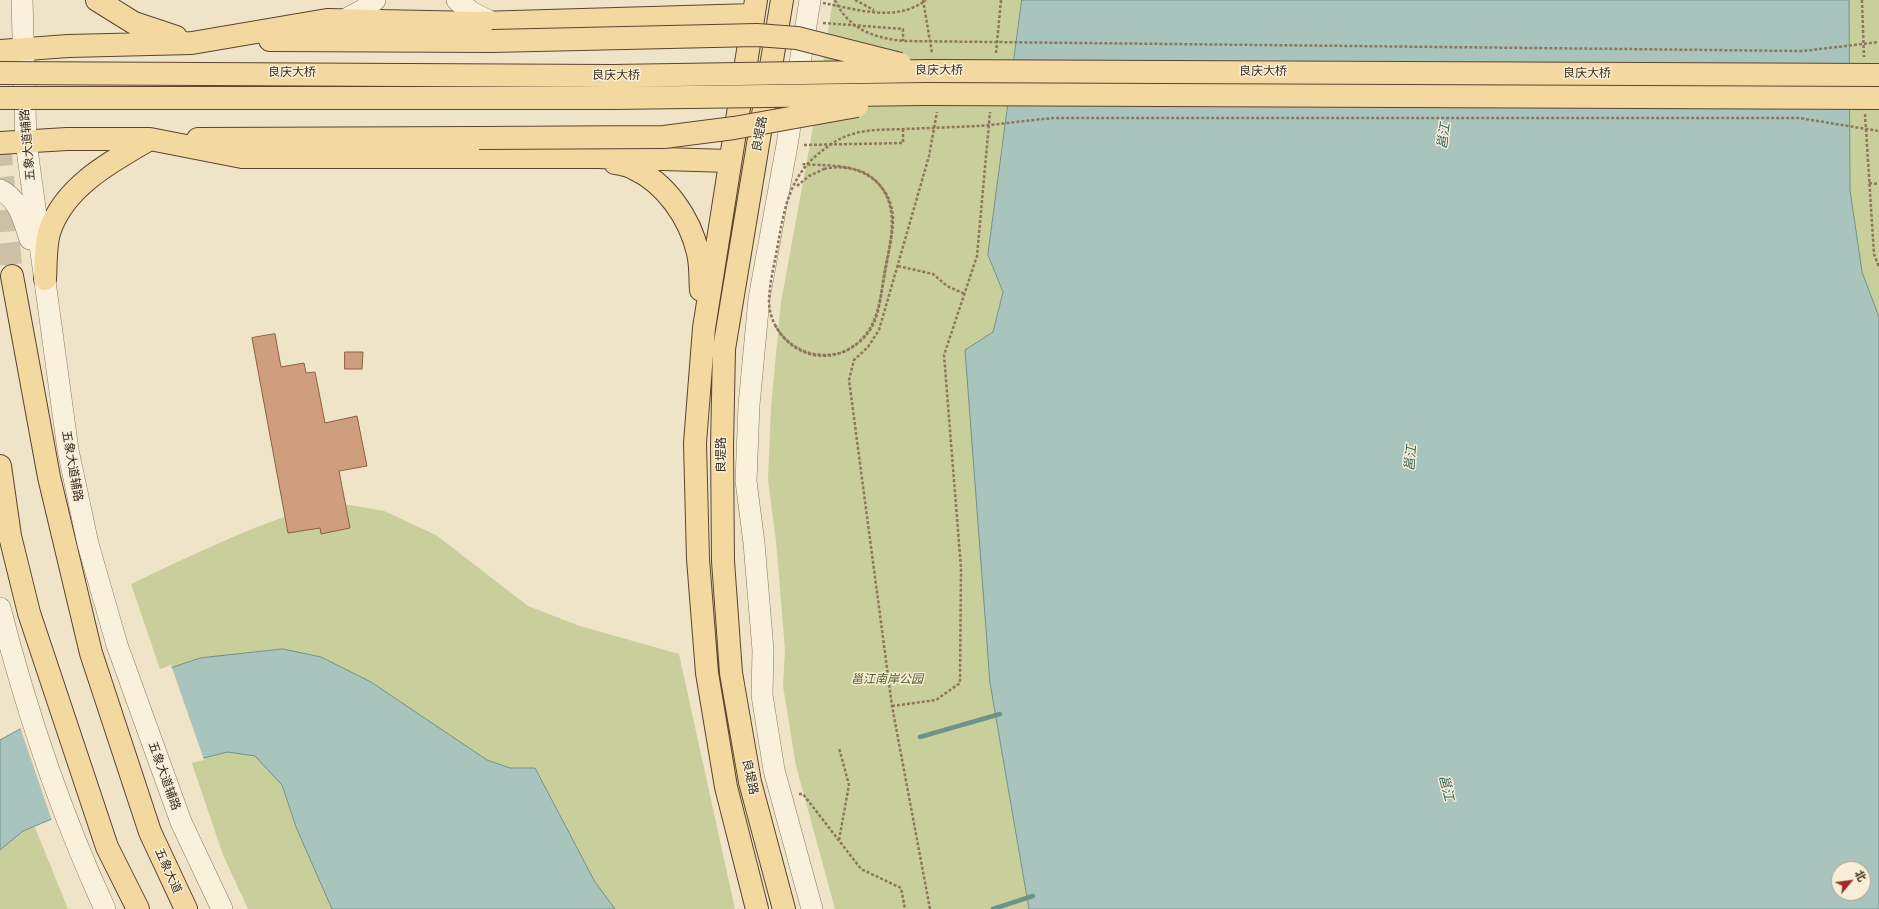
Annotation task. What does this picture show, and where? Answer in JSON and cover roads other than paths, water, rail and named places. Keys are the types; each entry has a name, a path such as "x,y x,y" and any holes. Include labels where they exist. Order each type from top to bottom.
{"main road":[{"path":"97,0 134,24 192,43 327,20 344,20 492,31 757,35 797,38 930,63"},
{"path":"638,19 686,5 694,0"},
{"name":"良堤路","path":"782,0 724,349 722,446 723,561 731,673 750,782 784,909"},
{"path":"0,51 492,31 638,19 755,7"},
{"name":"良堤路","path":"755,7 729,160 704,328 695,443 698,559 707,673 726,787 757,909"},
{"name":"良庆大桥","path":"0,72 612,76 930,63 1871,68"},
{"path":"0,109 66,97"},
{"name":"良庆大桥","path":"0,98 619,98 1872,102"},
{"path":"0,143 66,139 664,137 931,100"},
{"path":"45,279 50,230 63,204 108,163 150,139 242,157 597,157 729,160"},
{"path":"597,157 633,168 655,183 673,200 686,220 694,237 698,255 704,328"},
{"name":"五象大道","path":"12,276 49,477 91,653 150,832 186,909"},
{"path":"0,466 10,536 29,613 107,847 138,906"},
{"path":"168,909 175,899 174,886"}],"street":[{"name":"五象大道辅路","path":"22,0 26,142 68,450 88,544 118,645 181,822 222,909"},
{"path":"344,20 363,10 375,0"},
{"path":"457,0 492,31"},
{"path":"812,909 774,770 761,687 763,650 754,543 746,481 749,406 759,299 790,154 807,22 816,2"},
{"path":"0,190 10,195 18,207 45,279"},
{"path":"0,608 18,676 81,856 105,909"},
{"path":"0,628 12,655"}],"water":[{"name":"邕江","path":"1022,0 1849,0 1850,190 1862,272 1879,317 1879,909 1029,909 990,683 965,350 993,332 1003,292 988,255"},
{"path":"283,649 321,657 371,682 487,760 510,768 535,768 595,882 615,909 332,909 296,827 282,785 255,756 228,752 191,761 23,831 0,850 0,740 47,714 141,678 200,658"}],"waterway":[{"path":"920,737 1000,714"},
{"path":"993,909 1033,896"}],"tunnel":[{"path":"0,144 12,276"}],"park label":[{"name":"邕江南岸公园","path":"887,680"}]}
